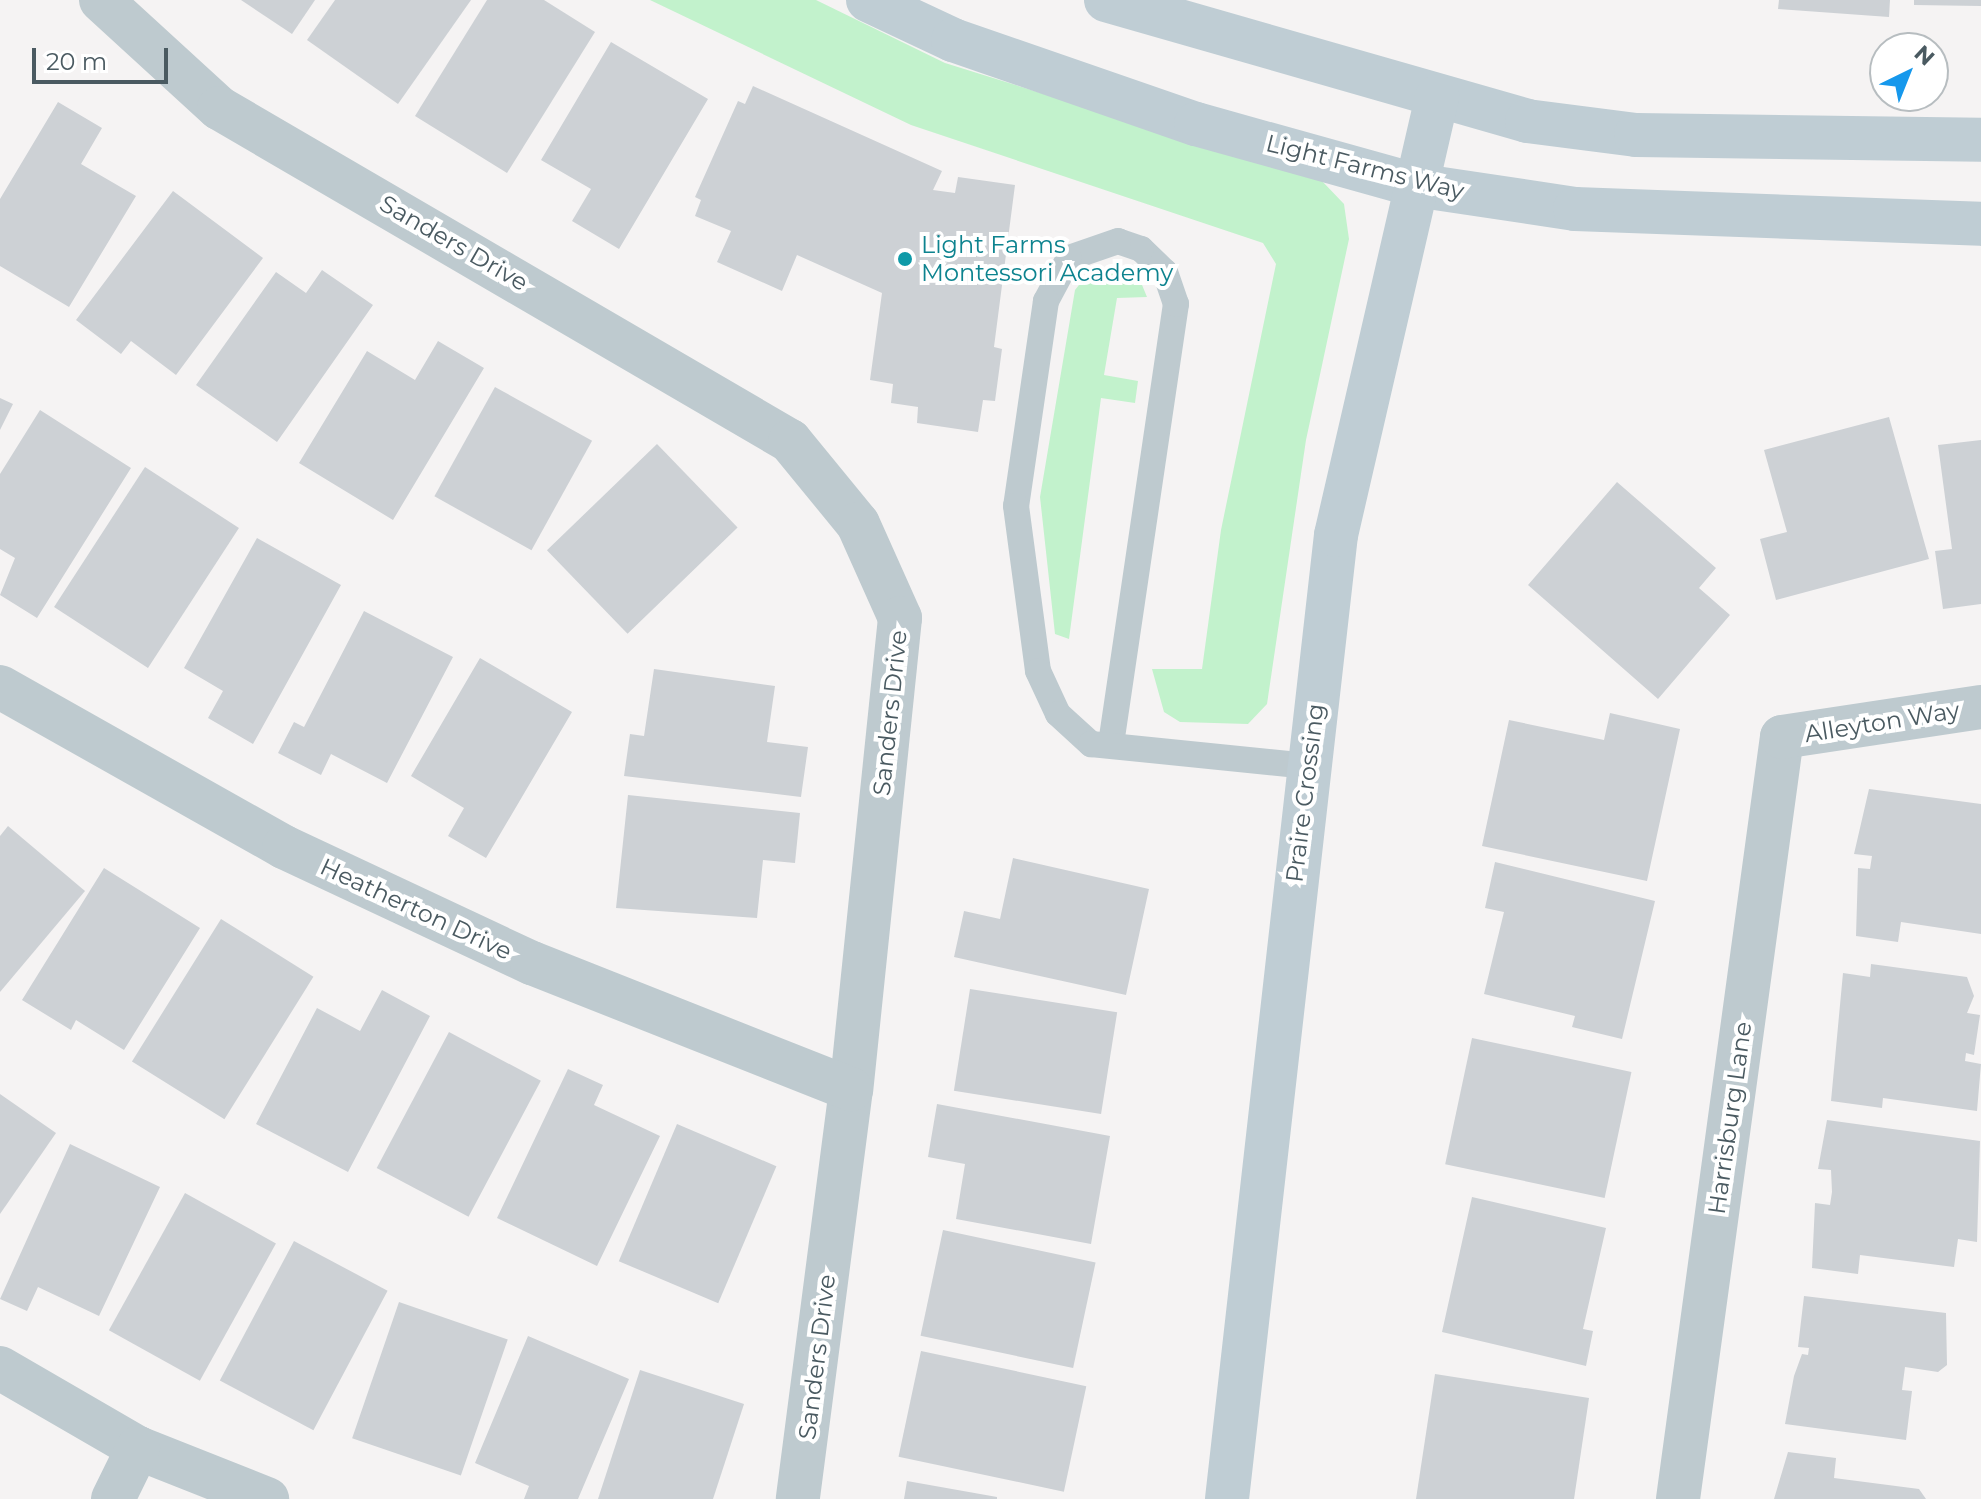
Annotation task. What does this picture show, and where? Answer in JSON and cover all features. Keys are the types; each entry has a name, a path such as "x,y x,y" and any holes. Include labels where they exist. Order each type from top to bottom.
{"street":[{"name":"Sanders Drive","path":"101,0 219,108 790,441 858,524 900,618 851,1089 798,1499"},
{"name":"Light Farms Way","path":"868,0 953,40 1196,124 1415,185 1575,209 1981,224"},
{"path":"1106,0 1527,121 1636,135 1981,140"},
{"name":"Praire Crossing","path":"1227,1499 1336,535 1437,96"},
{"name":"Heatherton Drive","path":"0,687 298,853 532,963 851,1089"},
{"name":"Alleyton Way","path":"1782,737 1981,707"},
{"name":"Harrisburg Lane","path":"1678,1499 1782,737"},
{"path":"0,1368 138,1448 267,1499"},
{"path":"113,1499 138,1448"}],"lane":[{"path":"1111,744 1176,304 1165,272 1141,249 1118,241 1092,245 1069,258 1053,281 1041,326 1016,506 1027,625 1058,714 1091,744 1308,766"}],"green space":[{"path":"650,0 816,0 945,63 1322,181 1344,204 1349,239 1306,440 1267,704 1248,724 1180,722 1164,712 1152,669 1202,669 1221,530 1276,264 1263,243 911,125"},
{"path":"1112,266 1140,280 1147,297 1117,298 1104,375 1138,381 1135,403 1101,398 1069,639 1055,634 1040,497 1075,290 1086,276"}],"building":[{"path":"241,0 315,0 292,34"},
{"path":"335,0 471,0 398,104 307,40"},
{"path":"487,0 544,0 595,32 507,173 415,116"},
{"path":"1779,0 1890,0 1889,17 1778,9"},
{"path":"1914,0 1981,0 1981,6 1914,5"},
{"path":"611,42 708,99 619,249 572,221 591,189 541,160"},
{"name":"Light Farms Montessori Academy","path":"753,86 942,171 933,190 955,193 958,177 1015,185 994,347 1002,349 995,401 983,400 978,432 917,423 918,407 891,403 893,384 870,380 882,293 797,255 782,291 717,262 731,231 695,216 701,200 695,197 738,101 745,104"},
{"path":"58,102 102,128 81,164 136,196 69,307 0,266 0,199"},
{"path":"173,191 263,258 176,375 131,341 121,354 76,320"},
{"path":"322,270 373,305 277,442 196,385 276,272 306,293"},
{"path":"438,341 484,368 393,520 299,463 367,351 415,380"},
{"path":"495,387 592,441 531,550 434,496"},
{"path":"0,398 13,404 0,430"},
{"path":"40,410 131,468 37,618 0,595 15,558 0,549 0,474"},
{"path":"1889,417 1929,559 1776,600 1760,539 1787,532 1764,450"},
{"path":"1981,440 1981,604 1943,609 1935,551 1952,549 1938,445"},
{"path":"657,444 738,527 628,634 547,550"},
{"path":"145,467 239,528 148,668 54,607"},
{"path":"1617,482 1716,568 1699,588 1730,615 1658,699 1528,585"},
{"path":"257,538 341,585 253,744 208,718 223,691 184,668"},
{"path":"364,611 453,657 387,783 331,754 321,775 278,753 294,722 304,727"},
{"path":"480,658 572,712 486,858 448,836 464,808 411,776"},
{"path":"654,669 775,686 767,742 808,747 801,797 624,776 630,734 644,736"},
{"path":"1610,713 1680,729 1647,881 1482,846 1509,720 1604,740"},
{"path":"1869,789 1981,804 1981,934 1901,922 1898,942 1856,936 1858,868 1870,869 1872,856 1854,854"},
{"path":"628,795 800,813 795,863 763,860 757,918 616,908"},
{"path":"8,826 85,891 0,992 0,836"},
{"path":"1013,858 1149,889 1126,995 954,957 964,911 1000,919"},
{"path":"1495,862 1655,901 1622,1039 1572,1027 1575,1016 1484,994 1504,912 1485,908"},
{"path":"104,868 200,928 124,1050 76,1020 71,1030 22,1000"},
{"path":"221,919 313,977 224,1119 132,1061"},
{"path":"1871,964 1967,977 1974,996 1967,1013 1980,1015 1974,1055 1966,1053 1965,1061 1981,1064 1977,1111 1883,1098 1882,1108 1831,1101 1843,973 1870,977"},
{"path":"970,989 1117,1012 1101,1114 954,1091"},
{"path":"382,990 430,1016 348,1172 256,1124 317,1008 360,1031"},
{"path":"449,1032 541,1081 469,1217 377,1168"},
{"path":"1472,1038 1631,1072 1605,1198 1445,1164"},
{"path":"568,1069 603,1085 594,1105 660,1136 597,1266 497,1218"},
{"path":"0,1094 56,1133 0,1214"},
{"path":"937,1104 1110,1136 1091,1244 956,1219 965,1164 928,1157"},
{"path":"1827,1120 1980,1141 1977,1242 1958,1239 1954,1267 1860,1255 1858,1274 1812,1268 1815,1203 1830,1205 1832,1192 1831,1170 1818,1169"},
{"path":"677,1124 776,1166 718,1303 619,1261"},
{"path":"70,1144 160,1187 99,1316 38,1287 27,1311 0,1299"},
{"path":"185,1193 276,1243 200,1381 109,1330"},
{"path":"1472,1197 1606,1228 1583,1329 1593,1331 1586,1366 1442,1332"},
{"path":"943,1230 1096,1262 1073,1368 921,1336"},
{"path":"294,1241 388,1291 313,1430 220,1381"},
{"path":"1804,1296 1946,1313 1947,1365 1938,1372 1905,1367 1902,1390 1912,1391 1906,1440 1785,1424 1794,1376 1802,1354 1808,1355 1809,1348 1798,1347"},
{"path":"399,1302 508,1339 461,1476 352,1438"},
{"path":"528,1336 629,1379 578,1499 524,1499 529,1486 475,1463"},
{"path":"921,1351 1086,1386 1064,1492 899,1457"},
{"path":"640,1370 744,1404 713,1499 598,1499"},
{"path":"1435,1374 1589,1398 1574,1499 1416,1499"},
{"path":"1788,1452 1836,1458 1834,1478 1919,1489 1926,1499 1774,1499"},
{"path":"907,1481 997,1497 997,1499 904,1499"}],"place":[{"name":"Light Farms Montessori Academy","path":"905,259"}]}
